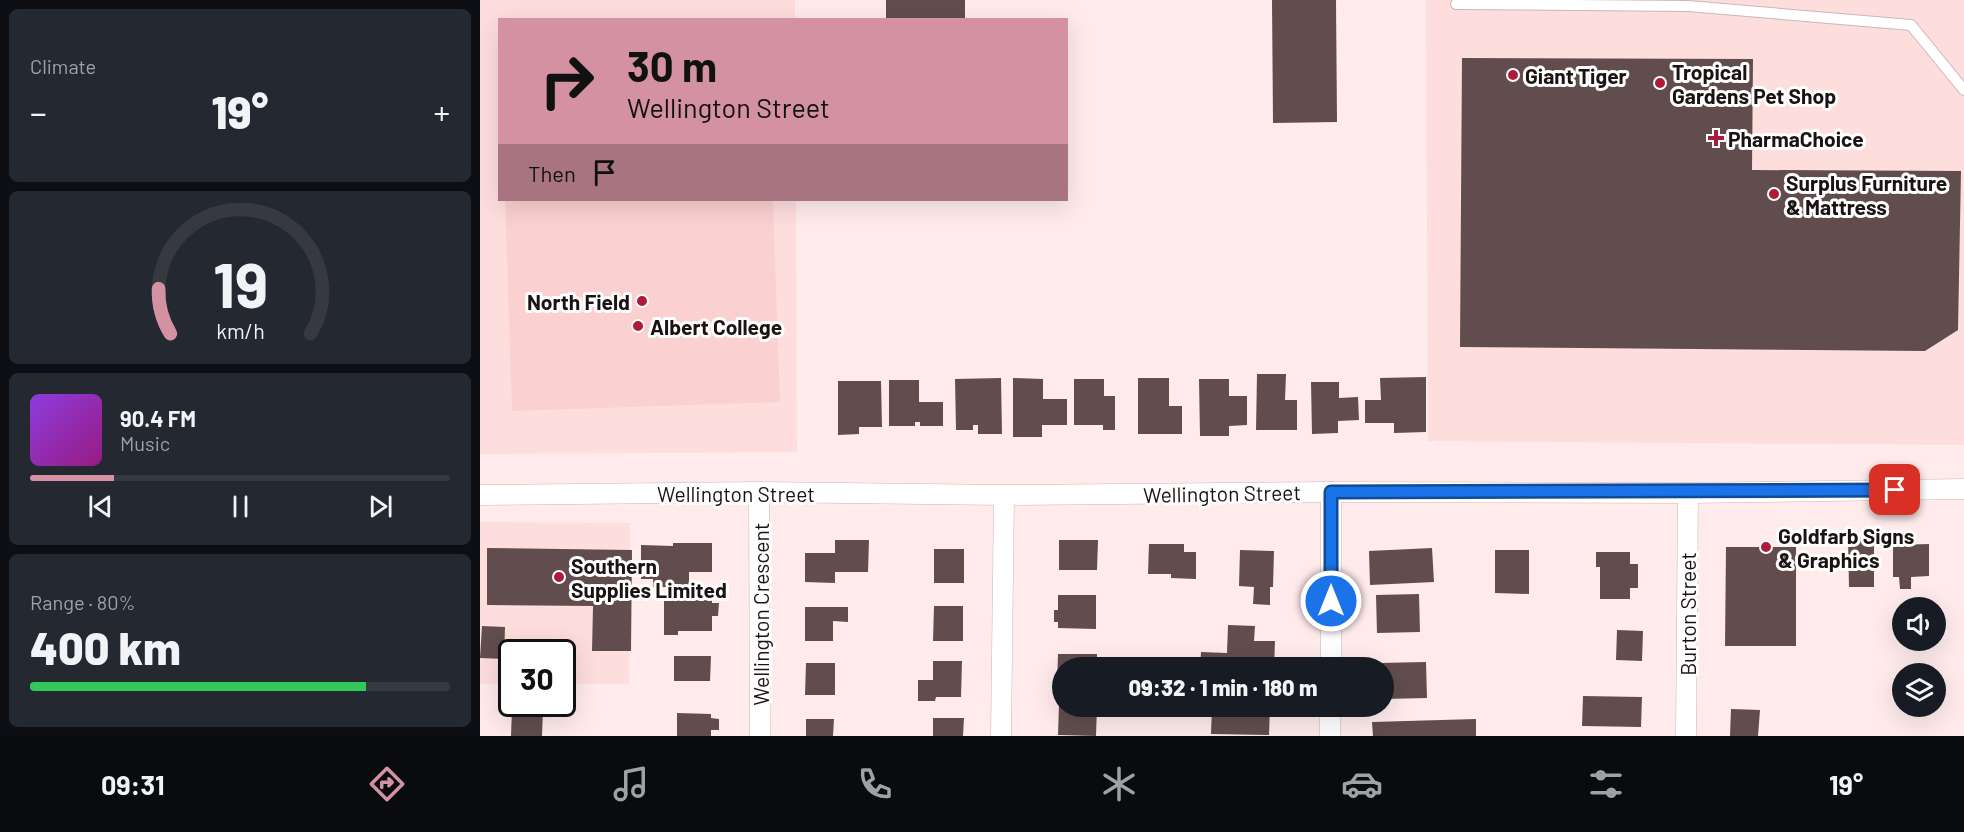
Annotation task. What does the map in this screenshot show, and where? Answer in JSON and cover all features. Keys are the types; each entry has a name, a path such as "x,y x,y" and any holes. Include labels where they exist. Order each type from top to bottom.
{"street":[{"name":"Wellington Street","path":"480,495 759,492 1004,495 1331,492 1688,493 1964,489"},
{"name":"Wellington Crescent","path":"759,492 760,736"},
{"path":"1331,492 1331,657"},
{"name":"Burton Street","path":"1686,736 1688,493"},
{"path":"1001,736 1004,495"},
{"path":"1330,717 1330,736"}],"lane":[{"path":"1456,4 1688,3 1911,25 1964,90"}],"shaded area":[{"name":"North Field","path":"480,0 795,0 795,18 498,18 498,201 796,201 797,452 480,454"},
{"path":"1426,0 1964,0 1964,445 1428,441"},
{"name":"North Field","path":"505,201 773,201 780,402 512,411"},
{"path":"480,522 630,523 629,684 576,684 576,639 498,639 498,684 480,684"}],"building":[{"path":"886,0 965,0 965,18 886,18"},
{"path":"1272,0 1336,0 1337,122 1273,123"},
{"path":"1462,58 1753,59 1752,170 1961,171 1958,330 1925,351 1460,347"},
{"path":"1257,374 1286,374 1285,400 1297,400 1297,430 1256,430"},
{"path":"1426,377 1426,432 1394,433 1394,423 1365,423 1365,400 1381,400 1380,378"},
{"path":"1001,378 1002,434 978,434 978,425 973,425 973,430 956,430 955,379"},
{"path":"1013,378 1043,379 1043,399 1067,399 1067,425 1042,425 1042,437 1013,437"},
{"path":"1138,378 1169,378 1169,406 1182,406 1182,434 1138,434"},
{"path":"1074,379 1104,379 1104,396 1115,396 1115,430 1103,430 1103,425 1074,425"},
{"path":"1199,379 1229,379 1229,396 1247,396 1247,425 1229,426 1229,436 1200,436"},
{"path":"889,380 919,380 919,402 943,402 943,426 920,426 920,422 915,422 915,426 889,426"},
{"path":"838,381 881,381 882,427 859,427 859,434 838,435"},
{"path":"1311,382 1339,382 1339,398 1358,397 1359,420 1338,421 1338,433 1312,434"},
{"path":"1848,537 1874,537 1874,587 1849,587"},
{"path":"835,540 869,540 868,572 835,572 835,583 805,582 805,553 835,553"},
{"path":"1059,540 1098,540 1097,570 1059,570"},
{"path":"673,543 712,543 712,572 689,572 689,587 653,587 653,579 641,579 641,545 673,546"},
{"path":"1149,544 1184,544 1184,552 1196,552 1196,579 1171,578 1171,574 1148,574"},
{"path":"1929,544 1929,576 1911,577 1911,589 1900,589 1899,577 1893,577 1893,545"},
{"path":"1726,547 1796,547 1796,646 1725,646"},
{"name":"Southern Supplies Limited","path":"487,548 632,550 631,651 592,651 593,606 487,605"},
{"path":"1432,548 1434,582 1370,585 1369,551"},
{"path":"934,549 964,549 964,583 934,583"},
{"path":"1240,550 1274,551 1270,605 1253,604 1254,587 1239,586"},
{"path":"1495,550 1529,550 1529,594 1495,593"},
{"path":"1596,552 1630,552 1630,564 1638,564 1638,588 1630,588 1630,599 1600,599 1600,567 1596,567"},
{"path":"1419,594 1420,632 1377,633 1376,595"},
{"path":"1058,595 1096,595 1096,629 1058,628 1058,622 1054,622 1054,610 1058,610"},
{"path":"664,600 712,600 712,603 719,603 718,616 712,616 712,631 678,631 678,635 664,635"},
{"path":"934,606 963,606 963,641 933,641"},
{"path":"805,607 848,607 848,622 833,621 833,641 805,641"},
{"path":"1228,625 1255,626 1254,641 1275,641 1274,657 1201,657 1201,652 1227,653"},
{"path":"482,626 505,627 505,639 498,639 498,659 480,658"},
{"path":"1617,630 1643,631 1642,661 1616,660"},
{"path":"1058,654 1097,654 1097,657 1058,657"},
{"path":"674,656 711,656 710,681 674,681"},
{"path":"933,661 962,661 961,697 936,697 935,701 918,701 918,680 933,680"},
{"path":"1426,662 1427,698 1394,699 1394,663"},
{"path":"806,663 835,663 835,695 805,695"},
{"path":"1583,696 1642,697 1641,727 1582,726"},
{"path":"1731,709 1760,710 1758,736 1730,736"},
{"path":"677,713 711,714 711,718 719,719 719,730 711,730 711,736 677,736"},
{"path":"512,717 543,717 542,736 511,736"},
{"path":"1059,717 1097,717 1096,736 1058,735"},
{"path":"1212,717 1270,717 1269,735 1211,734"},
{"path":"933,718 964,718 963,736 933,736"},
{"path":"806,719 834,719 833,736 806,736"},
{"path":"1476,719 1476,736 1373,736 1372,722"}],"place":[{"name":"Giant Tiger","path":"1513,75"},
{"name":"Tropical Gardens Pet Shop","path":"1660,83"},
{"name":"PharmaChoice","path":"1716,138"},
{"name":"Surplus Furniture & Mattress","path":"1774,194"},
{"name":"North Field","path":"642,301"},
{"name":"Albert College","path":"638,326"},
{"name":"Goldfarb Signs & Graphics","path":"1766,547"},
{"name":"Southern Supplies Limited","path":"559,577"}],"route":[{"path":"1331,601 1331,492 1688,493 1895,490"}]}
